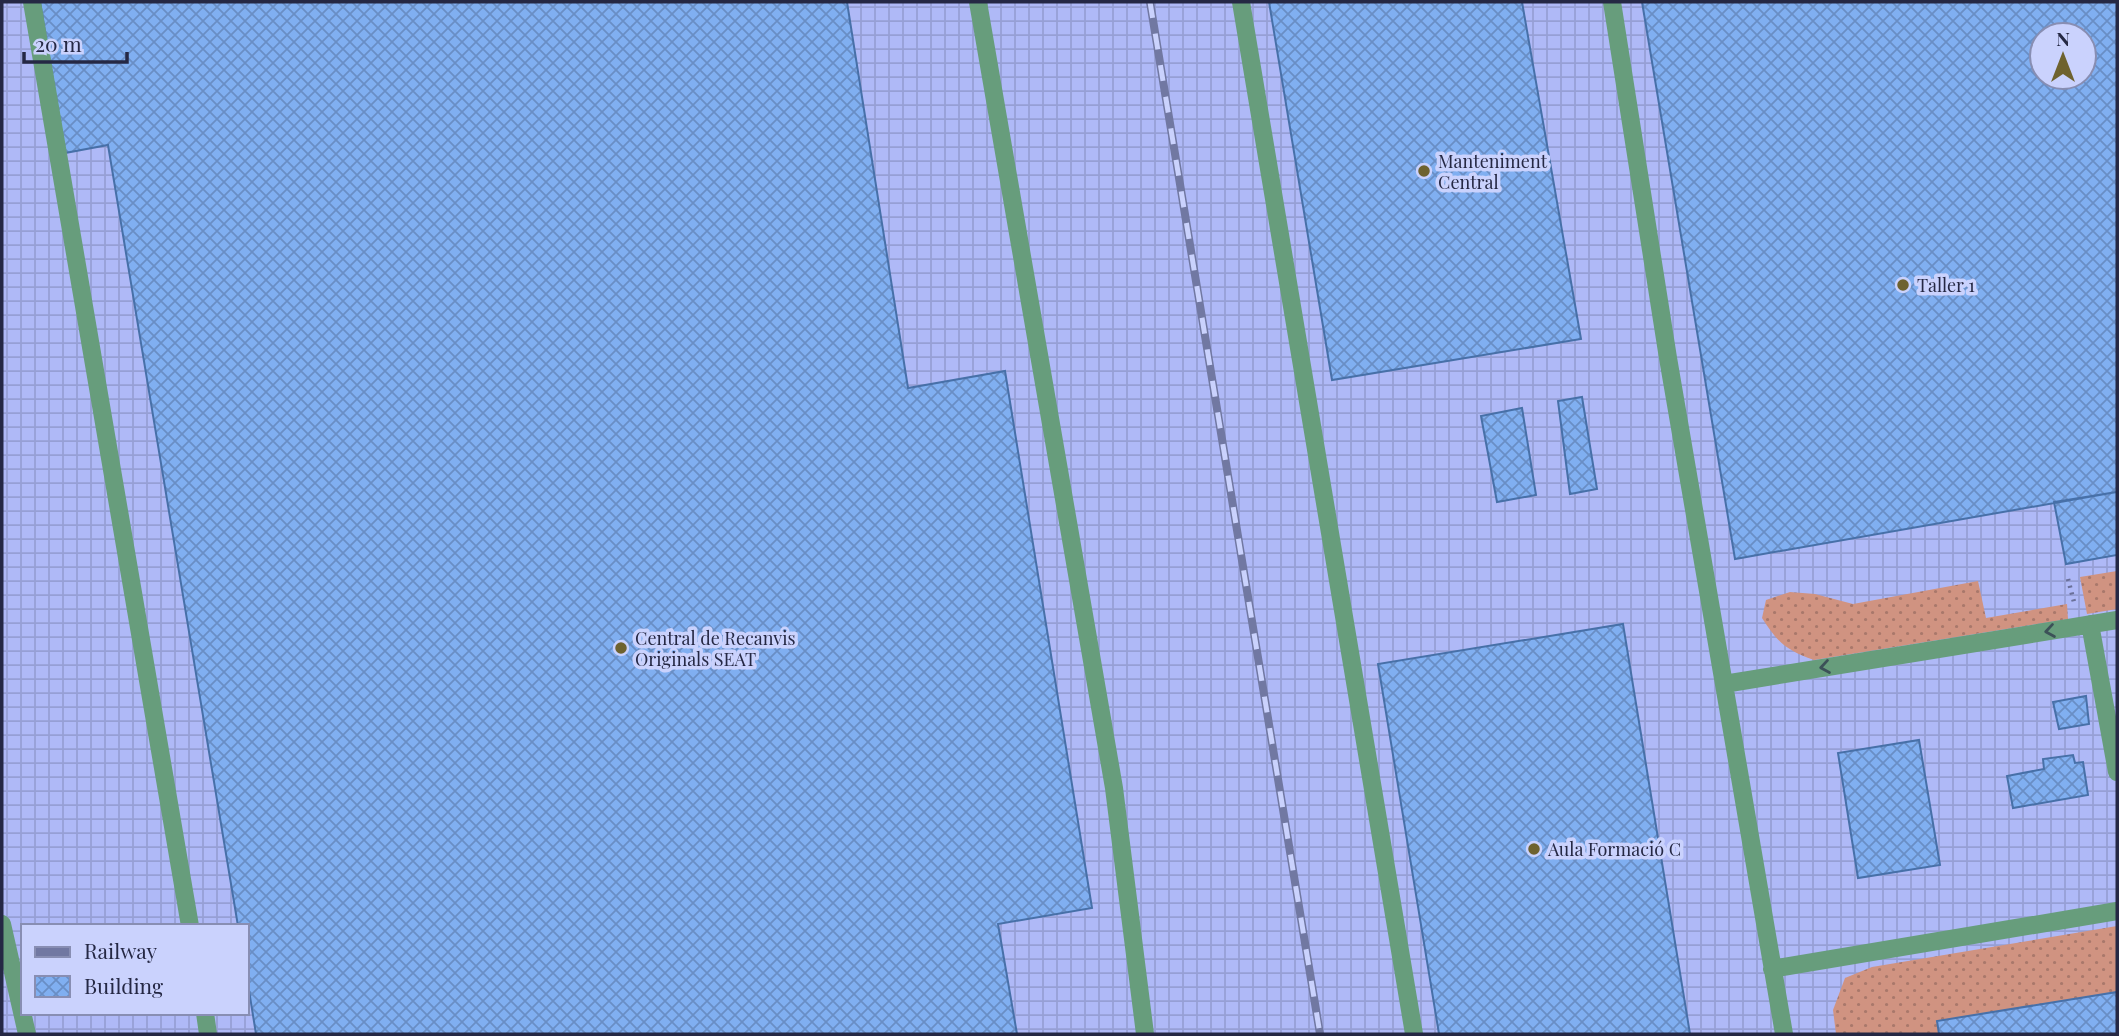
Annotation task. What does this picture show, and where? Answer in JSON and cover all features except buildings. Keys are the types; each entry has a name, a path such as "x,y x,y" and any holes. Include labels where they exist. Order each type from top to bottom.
{"lane":[{"path":"32,2 190,924"},
{"path":"978,2 1114,788 1145,1034"},
{"path":"1241,2 1414,1034"},
{"path":"1612,2 1668,358 1784,1034"},
{"path":"1724,684 2117,620"},
{"path":"2090,624 2117,772"},
{"path":"1772,968 2117,911"},
{"path":"2,924 21,1008"},
{"path":"23,1015 27,1034"},
{"path":"205,1015 208,1034"}],"path":[{"path":"2068,579 2074,603"}],"shaded area":[{"path":"2,2 2117,2 2117,1034 2,1034"},
{"path":"2117,571 2117,609 2087,614 2080,577"},
{"path":"1978,581 1986,618 2067,604 2068,619 1814,660 1784,645 1762,618 1766,600 1790,592 1815,594 1853,604"},
{"path":"2117,926 2117,992 1937,1021 1939,1034 1836,1034 1833,1010 1845,978 1872,967"}],"railway":[{"path":"1150,2 1320,1034"}],"place":[{"name":"Manteniment Central","path":"1424,171"},
{"name":"Taller 1","path":"1903,285"},
{"name":"Central de Recanvis Originals SEAT","path":"621,648"},
{"name":"Aula Formació C","path":"1534,849"}]}
